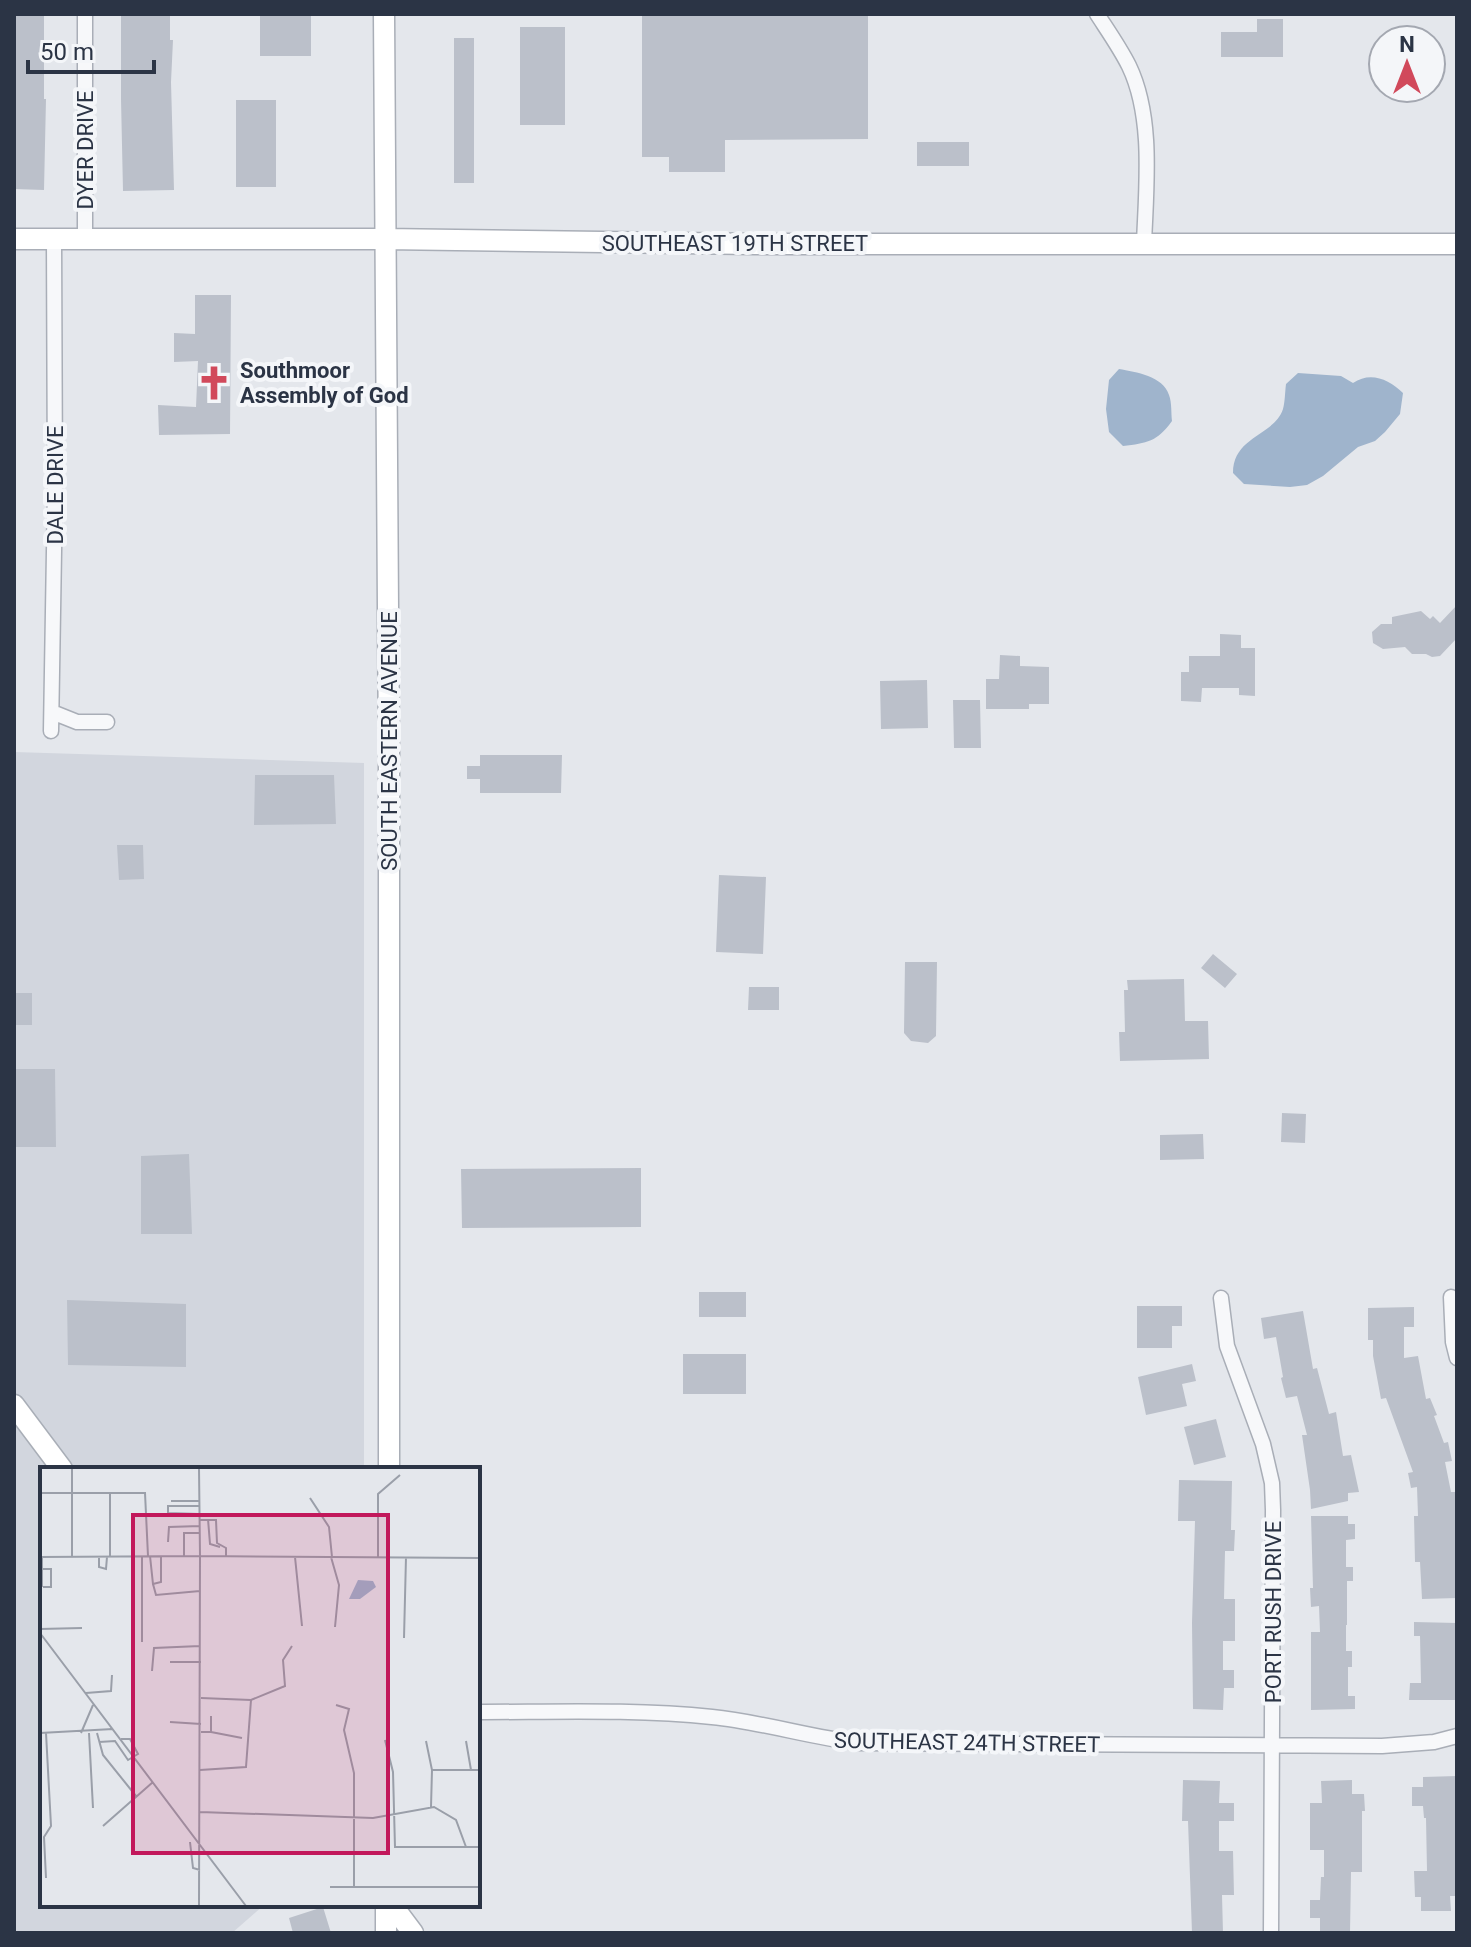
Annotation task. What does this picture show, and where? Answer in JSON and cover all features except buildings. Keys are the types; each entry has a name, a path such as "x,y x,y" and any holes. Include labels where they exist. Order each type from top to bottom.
{"street":[{"name":"DYER DRIVE","path":"85,14 85,238"},
{"name":"SOUTH EASTERN AVENUE","path":"384,14 390,846 389,1467"},
{"path":"1097,14 1131,69 1142,107 1148,156 1144,244"},
{"name":"SOUTHEAST 19TH STREET","path":"14,239 385,239 755,244 1457,244"},
{"name":"DALE DRIVE","path":"51,731 55,491 54,239"},
{"path":"52,712 77,722 107,722"},
{"path":"1451,1297 1453,1342 1457,1358"},
{"name":"PORT RUSH DRIVE","path":"1221,1298 1227,1346 1263,1444 1272,1483 1271,1933"},
{"path":"14,1405 60,1467"},
{"name":"SOUTHEAST 24TH STREET","path":"480,1712 630,1712 710,1717 858,1743 1410,1744 1457,1736"},
{"path":"386,1933 389,1907"},
{"path":"391,1907 413,1933"}],"shaded area":[{"path":"14,752 364,763 364,1467 40,1467 40,1907 262,1907 232,1933 14,1933"}],"water":[{"path":"1119,369 1155,379 1169,395 1172,421 1151,440 1123,446 1109,432 1106,409 1109,380"},
{"path":"1298,373 1341,376 1353,383 1359,379 1379,378 1403,393 1400,414 1375,441 1358,447 1307,485 1244,484 1233,473 1235,461 1246,444 1278,418 1284,406 1286,384"}],"place":[{"name":"Southmoor Assembly of God","path":"214,383"}]}
